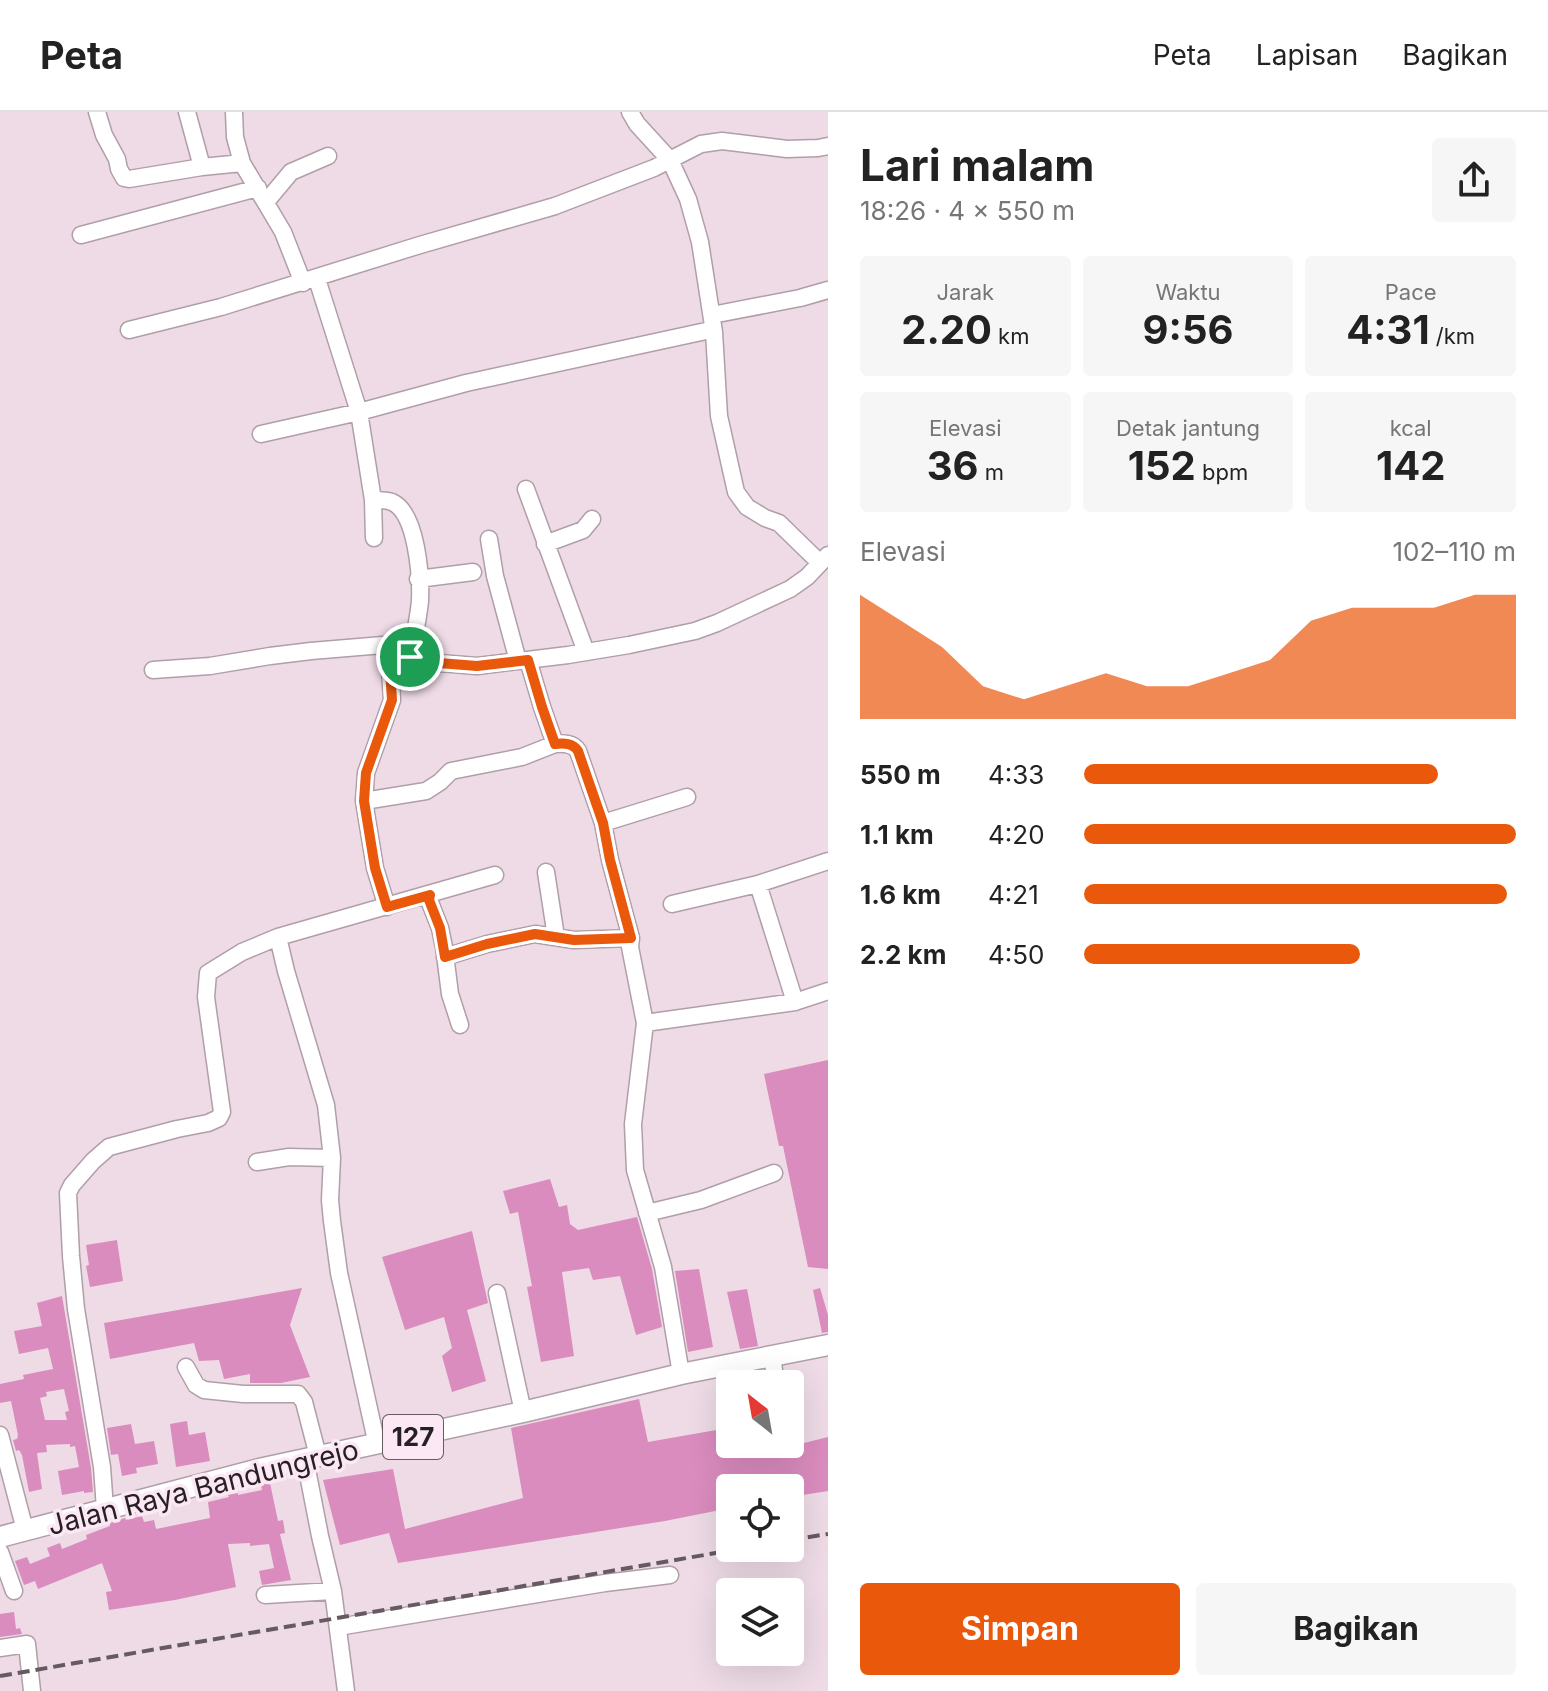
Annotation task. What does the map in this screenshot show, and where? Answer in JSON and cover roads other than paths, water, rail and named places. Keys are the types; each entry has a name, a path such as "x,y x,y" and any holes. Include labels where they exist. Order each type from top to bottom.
{"main road":[{"name":"Jalan Raya Bandungrejo","path":"0,1537 259,1469 377,1445 681,1374 828,1345"}],"street":[{"path":"97,112 104,135 126,179 242,163"},
{"path":"187,112 202,167"},
{"path":"234,112 235,137 242,163 310,281 359,412 373,500 374,538"},
{"path":"153,670 383,645 402,656 477,666 586,652 676,636 717,623 790,589 807,577 824,558 779,523 753,512 739,499 719,416 713,324 700,242 688,199 670,160 630,112"},
{"path":"129,330 221,307 555,206 654,168 701,144 722,141 787,149 828,146"},
{"path":"81,235 262,195 291,172 328,156"},
{"path":"261,434 466,383 706,331 713,324 828,290"},
{"path":"526,489 586,652"},
{"path":"373,500 392,502 404,511 410,523 420,599 402,656 390,670 392,700 366,773 364,801 375,868 387,907"},
{"path":"545,544 583,530 592,519"},
{"path":"489,539 495,576 555,744"},
{"path":"418,579 473,572"},
{"path":"364,801 426,791 451,771 522,757 555,744 575,747 603,823 631,938 630,947 645,1023 633,1124 635,1170 665,1275 681,1374"},
{"path":"603,823 687,797"},
{"path":"672,904 758,884 828,861"},
{"path":"546,872 556,937"},
{"path":"105,1509 102,1467 76,1309 68,1193 72,1185 109,1147 219,1118 222,1112 206,997 208,973 242,952 278,937 495,875"},
{"path":"758,884 795,1002"},
{"path":"430,895 429,900 440,928 450,994 460,1025"},
{"path":"445,957 535,934 574,940 631,938"},
{"path":"278,937 326,1105 332,1158 330,1200 339,1273 377,1445"},
{"path":"645,1023 795,1002 828,991"},
{"path":"257,1162 289,1157 332,1158"},
{"path":"647,1213 701,1200 774,1173"},
{"path":"497,1293 523,1412"},
{"path":"772,1356 774,1370"},
{"path":"186,1367 196,1385 204,1390 237,1394 298,1394 304,1402 346,1691"},
{"path":"0,1435 25,1530"},
{"path":"0,1552 14,1591"},
{"path":"338,1627 670,1575"},
{"path":"265,1595 333,1591"},
{"path":"0,1648 27,1644 32,1691"}],"railway":[{"path":"804,1538 828,1534"},
{"path":"0,1676 716,1553"}]}
